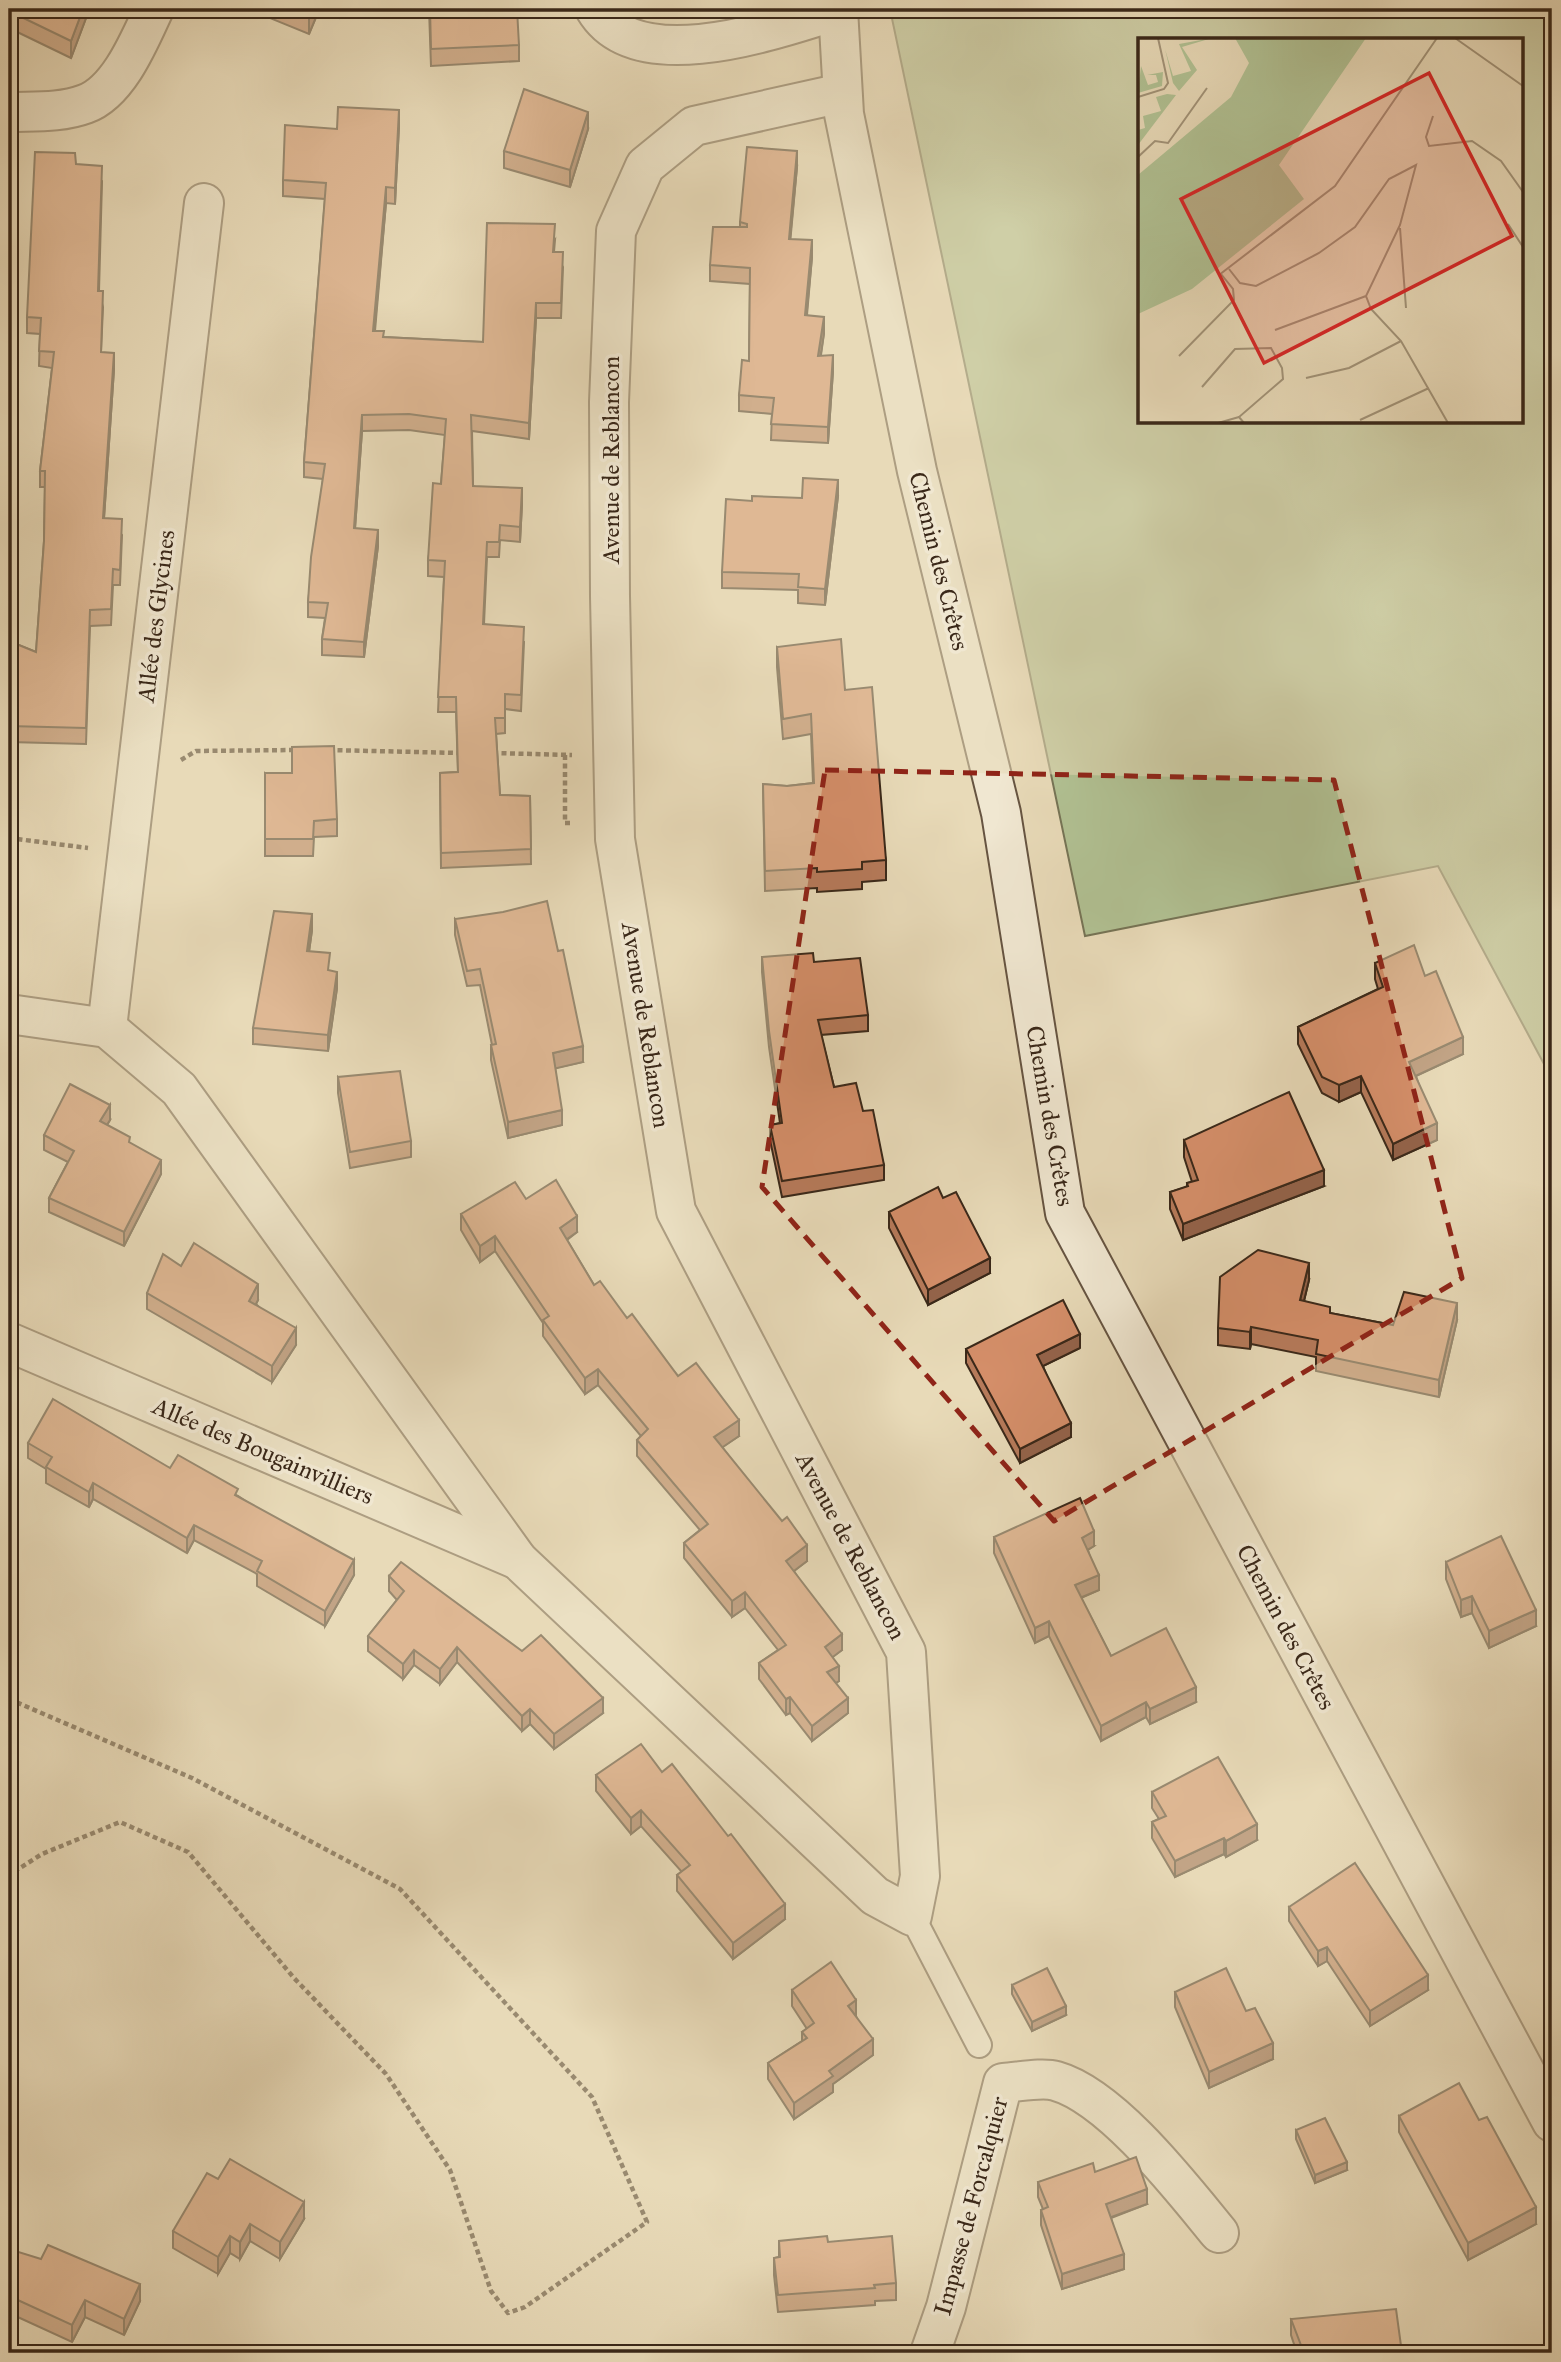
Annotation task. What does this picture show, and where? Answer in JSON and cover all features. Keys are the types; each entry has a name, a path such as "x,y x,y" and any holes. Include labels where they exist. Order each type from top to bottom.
{"street":[{"path":"9,112 66,109 88,104 122,73 154,9"},
{"path":"594,9 615,31 628,38 676,44 752,37 838,9"},
{"name":"Chemin des Crêtes","path":"838,9 844,114 917,471 1000,813 1065,1213 1552,2122"},
{"name":"Avenue de Reblancon","path":"842,93 694,126 645,166 616,231 610,402 615,839 676,1211 906,1652 920,1876 912,1916"},
{"name":"Allée des Glycines","path":"107,1028 204,203"},
{"path":"9,1014 107,1028 179,1088 518,1560 875,1896 912,1916"},
{"name":"Allée des Bougainvilliers","path":"9,1342 518,1560"},
{"name":"Impasse de Forcalquier","path":"930,2353 946,2307 1003,2083 1055,2080 1087,2095 1148,2149 1219,2233"}],"lane":[{"path":"912,1916 979,2045"}],"path":[{"path":"136,788 196,751 302,750"},
{"path":"328,750 467,753"},
{"path":"481,753 614,756"},
{"path":"9,838 77,847"},
{"path":"9,1699 192,1778 400,1889 592,2097 647,2222 525,2307 508,2313 491,2291 450,2169 386,2074 294,1978 188,1852 120,1822 42,1854 9,1875"}],"highlighted area":[{"path":"825,770 1334,780 1462,1278 1054,1521 762,1187"}],"green space":[{"path":"890,9 1552,9 1552,1079 1438,866 1085,936"}],"building":[{"path":"9,9 83,9 71,41"},
{"path":"288,9 312,9 309,18"},
{"path":"430,9 517,9 519,45 431,49"},
{"path":"524,89 588,112 570,170 504,151"},
{"path":"338,107 399,110 395,188 386,187 373,331 384,331 383,337 483,342 487,223 555,224 553,252 563,252 561,303 536,303 529,423 471,415 473,486 522,488 520,527 500,525 499,542 487,542 483,624 524,627 521,695 505,694 505,718 495,718 500,795 530,796 531,849 441,853 440,773 458,772 456,697 438,697 445,561 428,560 433,483 441,484 446,419 409,414 362,415 354,528 378,530 364,642 322,639 328,603 308,602 311,557 325,464 304,462 326,183 283,180 285,125 337,129"},
{"path":"747,147 797,151 789,239 812,240 805,315 824,317 818,356 833,355 828,427 771,424 774,398 739,395 742,360 749,361 750,268 710,265 713,227 747,227 747,224 740,222"},
{"path":"35,152 75,153 76,164 102,166 98,291 103,291 101,352 114,353 103,518 122,519 120,570 113,569 111,609 90,610 86,728 9,726 9,641 36,652 44,541 45,471 40,471 54,352 39,351 41,318 27,317"},
{"path":"803,478 838,480 825,589 798,587 799,574 722,572 726,499 752,501 752,496 802,498"},
{"path":"841,639 845,690 872,687 886,860 862,862 862,869 765,871 763,784 787,786 814,783 811,714 783,719 777,647"},
{"path":"334,746 337,819 314,821 313,839 265,839 265,773 292,773 292,747"},
{"path":"547,901 558,951 563,950 583,1046 553,1053 562,1110 508,1122 491,1045 496,1044 480,969 467,971 455,919 503,912"},
{"path":"274,911 312,914 307,951 330,953 328,970 337,972 328,1035 253,1028"},
{"path":"1414,945 1425,976 1436,971 1463,1037 1409,1062 1437,1123 1393,1144 1361,1076 1339,1085 1322,1077 1298,1027 1383,987 1375,963"},
{"path":"813,953 814,962 860,958 868,1015 818,1020 834,1087 856,1083 863,1111 873,1110 884,1165 782,1181 770,1125 782,1123 762,957"},
{"path":"400,1071 411,1141 350,1152 338,1077"},
{"path":"70,1084 110,1105 100,1121 130,1137 129,1142 161,1160 124,1232 49,1198 74,1151 44,1135"},
{"path":"1289,1092 1324,1170 1183,1224 1170,1192 1198,1180 1184,1140"},
{"path":"556,1180 577,1216 560,1228 594,1285 600,1281 627,1318 632,1314 678,1376 696,1363 739,1420 714,1437 782,1521 787,1517 807,1545 786,1561 842,1634 825,1647 839,1666 827,1672 848,1698 812,1726 790,1697 786,1699 759,1663 786,1645 745,1592 732,1601 684,1543 708,1524 637,1440 648,1429 598,1369 585,1378 543,1320 549,1316 495,1236 480,1246 461,1214 515,1182 526,1199"},
{"path":"938,1187 943,1198 956,1192 990,1258 928,1290 889,1212"},
{"path":"194,1243 258,1284 249,1301 296,1328 272,1366 147,1293 163,1254 181,1266"},
{"path":"1258,1250 1309,1263 1300,1300 1330,1307 1330,1313 1393,1325 1404,1292 1457,1303 1439,1380 1316,1354 1318,1340 1251,1327 1250,1332 1218,1328 1220,1277"},
{"path":"1063,1300 1080,1334 1037,1355 1071,1423 1020,1449 966,1349"},
{"path":"53,1399 170,1468 178,1455 238,1489 235,1495 354,1560 325,1611 257,1571 262,1561 194,1525 187,1538 93,1483 89,1492 46,1467 52,1457 28,1443"},
{"path":"1080,1498 1094,1531 1082,1538 1099,1575 1075,1585 1111,1656 1166,1628 1196,1687 1150,1709 1146,1702 1101,1726 1049,1621 1035,1628 994,1537"},
{"path":"1501,1536 1536,1610 1489,1631 1472,1596 1461,1600 1446,1562"},
{"path":"401,1562 522,1651 541,1635 603,1698 554,1734 530,1709 522,1716 457,1647 440,1669 414,1650 403,1664 368,1636 404,1591 389,1576"},
{"path":"641,1744 662,1772 672,1764 785,1904 733,1943 677,1875 690,1865 641,1810 631,1818 596,1775"},
{"path":"1218,1757 1257,1824 1226,1841 1224,1838 1175,1861 1152,1822 1166,1816 1152,1792"},
{"path":"1355,1863 1428,1975 1370,2011 1327,1947 1318,1951 1289,1907"},
{"path":"831,1962 856,2000 848,2006 873,2039 829,2071 833,2076 794,2103 768,2063 807,2038 802,2032 814,2023 792,1990"},
{"path":"1047,1968 1066,2006 1032,2022 1012,1985"},
{"path":"1226,1968 1246,2011 1255,2008 1273,2043 1209,2072 1175,1992"},
{"path":"1459,2083 1479,2120 1487,2117 1536,2207 1468,2243 1399,2116"},
{"path":"1325,2118 1347,2162 1315,2175 1296,2130"},
{"path":"1136,2157 1147,2189 1106,2204 1124,2254 1062,2274 1041,2210 1048,2207 1038,2182 1093,2163 1095,2172"},
{"path":"230,2159 304,2202 280,2242 250,2224 240,2242 230,2236 218,2257 173,2231 207,2173 218,2179"},
{"path":"827,2236 828,2242 892,2236 896,2283 874,2285 875,2288 778,2295 774,2258 780,2257 779,2241"},
{"path":"48,2245 140,2284 124,2319 85,2300 72,2325 9,2296 9,2249 41,2259"},
{"path":"1396,2309 1402,2353 1304,2353 1291,2319"}]}
